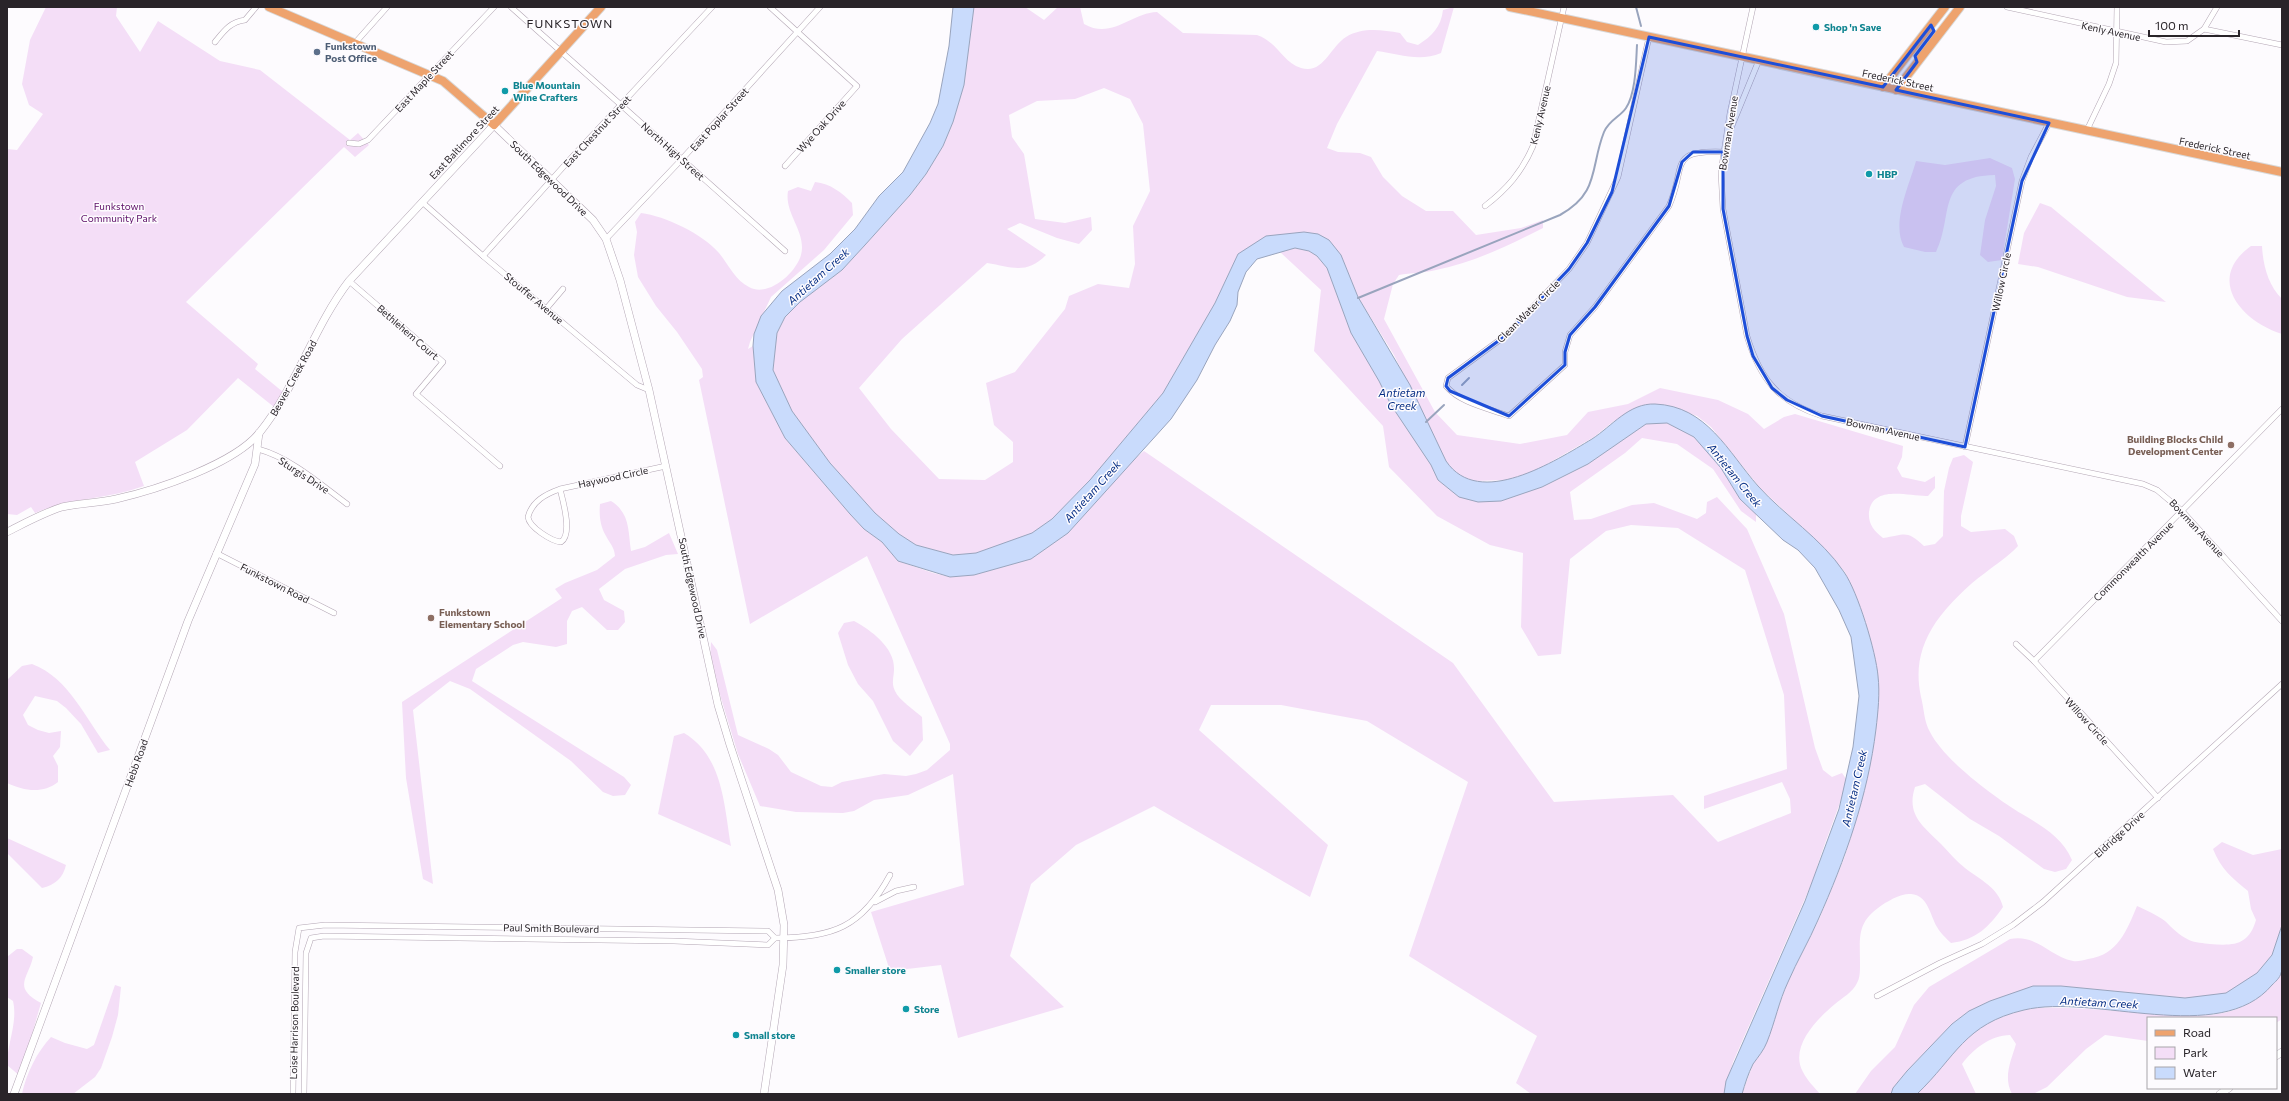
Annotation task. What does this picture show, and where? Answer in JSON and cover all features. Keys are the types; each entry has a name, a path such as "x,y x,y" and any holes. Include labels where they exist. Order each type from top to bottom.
{"main road":[{"name":"East Baltimore Street","path":"494,125 562,52 601,7"},
{"name":"Frederick Street","path":"1510,7 2282,172"},
{"path":"1883,87 1945,7"},
{"path":"1896,90 1960,7"},
{"path":"273,8 443,81 494,125"},
{"path":"1917,62 1917,53 1934,31 1931,25"}],"street":[{"path":"215,42 227,27 236,21 245,20 256,7"},
{"path":"355,43 387,7"},
{"name":"East Maple Street","path":"349,142 359,144 368,140 431,76 494,7"},
{"name":"North High Street","path":"511,7 785,251"},
{"name":"East Chestnut Street","path":"483,256 551,180 712,7"},
{"path":"770,7 798,32"},
{"name":"East Poplar Street","path":"606,238 682,159 820,7"},
{"name":"Kenly Avenue","path":"1485,206 1513,182 1527,160 1533,146 1564,7"},
{"name":"Bowman Avenue","path":"1753,7 1724,150 1721,172 1723,210 1747,336 1753,356 1772,388 1787,400 1806,411 1822,416 2143,484 2157,490 2182,511 2282,621"},
{"name":"Kenly Avenue","path":"2007,7 2166,42 2178,43 2187,41 2204,29"},
{"path":"2087,130 2113,74 2118,51 2117,7"},
{"path":"2217,7 2204,29 2282,45"},
{"name":"Wye Oak Drive","path":"785,166 857,86 798,32"},
{"name":"Clean Water Circle","path":"1649,37 1618,177 1587,243 1569,269 1505,336 1448,378 1446,386 1450,391 1463,399 1509,416 1565,365 1565,352 1570,335 1596,307 1669,206 1675,193 1682,162 1693,152 1724,150"},
{"path":"1724,150 1759,60"},
{"name":"Willow Circle","path":"1966,447 2022,181 2031,157 2049,123"},
{"name":"South Edgewood Drive","path":"494,125 593,220 606,238 620,280 649,390 718,704 732,752 778,890 784,938 782,979 764,1094"},
{"name":"East Baltimore Street","path":"422,202 494,125"},
{"name":"Stouffer Avenue","path":"422,202 546,309 638,385 649,390"},
{"name":"Beaver Creek Road","path":"7,532 61,508 115,500 180,479 232,456 246,447 259,433 282,401 331,306 349,281 422,202"},
{"name":"Bethlehem Court","path":"349,281 443,362 416,394 500,466"},
{"path":"546,309 563,289"},
{"name":"Commonwealth Avenue","path":"2034,661 2282,409"},
{"name":"Hebb Road","path":"14,1094 186,628 216,553 250,476 258,449 259,433"},
{"name":"Sturgis Drive","path":"258,449 267,452 307,475 347,504"},
{"name":"Haywood Circle","path":"560,489 568,528 565,538 561,542 553,540 530,524 528,516 532,507 538,500 547,494 560,489 666,466"},
{"name":"Funkstown Road","path":"216,553 334,613"},
{"name":"Willow Circle","path":"2016,644 2034,661 2158,798"},
{"name":"Eldridge Drive","path":"1877,996 1940,963 1982,944 2017,922 2065,884 2282,684"},
{"name":"Paul Smith Boulevard","path":"295,952 299,928 324,925 768,931 774,938 804,937 832,930 856,919 872,904 890,875"},
{"path":"872,904 896,891 914,887"},
{"path":"525,939 526,928"},
{"name":"Paul Smith Boulevard","path":"306,953 311,938 324,936 674,941 768,945 774,938"},
{"name":"Loise Harrison Boulevard","path":"293,1094 295,952"},
{"name":"Loise Harrison Boulevard","path":"304,1094 306,953"}],"highlighted area":[{"path":"1931,25 1934,31 1915,56 1917,62 1896,90 2049,123 2022,181 1965,447 1822,416 1787,400 1772,388 1753,356 1747,336 1723,209 1723,152 1693,152 1682,162 1669,206 1595,307 1570,335 1565,352 1565,365 1509,416 1450,391 1446,386 1448,378 1505,336 1569,269 1587,243 1612,192 1649,37 1883,87"}],"green space":[{"name":"Funkstown Community Park","path":"46,7 117,7 116,16 140,52 158,21 220,61 260,70 350,140 358,133 369,145 355,157 344,147 186,302 258,364 255,369 283,392 274,407 238,378 187,430 135,462 144,486 117,494 62,504 35,513 31,507 17,515 7,514 7,149 17,150 43,114 29,105 22,84 30,40"},
{"path":"974,7 1025,7 1044,20 1058,7 1080,7 1084,24 1094,28 1104,29 1148,13 1157,12 1183,33 1257,35 1264,38 1295,65 1301,68 1309,69 1315,68 1321,64 1340,41 1359,32 1379,30 1400,33 1407,42 1418,45 1428,38 1438,26 1443,10 1454,7 1441,53 1433,56 1417,57 1377,51 1337,124 1327,148 1338,152 1360,153 1371,157 1383,177 1402,196 1426,211 1453,211 1476,235 1521,228 1543,220 1543,228 1491,253 1450,267 1427,272 1399,275 1393,284 1384,319 1435,412 1457,435 1520,444 1567,435 1588,412 1628,404 1660,388 1718,400 1748,414 1764,429 1784,417 1795,414 1903,446 1902,457 1897,468 1902,477 1925,482 1935,476 1935,488 1928,496 1902,494 1885,495 1877,498 1872,503 1869,512 1872,527 1883,538 1905,534 1913,537 1924,546 1935,544 1943,536 1944,491 1949,468 1953,458 1964,455 1973,462 1961,516 1961,526 1971,532 2005,529 2014,536 2018,546 1959,596 1941,615 1926,640 1920,658 1919,667 1919,687 1925,719 1930,732 1937,743 1946,754 1971,778 2011,807 2051,833 2063,845 2072,860 2066,869 2055,872 2044,869 1999,836 1970,819 1925,784 1915,787 1913,805 1915,813 1922,825 1965,868 1993,889 2001,900 2003,907 1992,921 1975,936 1951,943 1939,929 1928,906 1917,895 1904,894 1885,903 1869,916 1864,923 1860,937 1860,974 1858,981 1850,992 1820,1017 1802,1043 1800,1063 1803,1072 1820,1094 1742,1094 1753,1064 1767,1041 1787,983 1820,917 1845,856 1870,765 1876,728 1878,675 1864,618 1845,572 1807,532 1760,488 1711,427 1697,416 1671,407 1614,421 1594,437 1525,475 1506,480 1476,481 1463,478 1452,470 1446,461 1394,355 1358,297 1341,255 1329,240 1238,254 1215,303 1163,393 1090,480 1052,519 1032,533 976,553 953,555 916,545 899,534 875,513 830,463 792,411 773,370 777,333 785,317 800,302 842,270 910,195 926,174 943,146 953,122 964,85","holes":["1104,88 1130,99 1143,124 1150,191 1133,226 1135,264 1129,288 1098,284 1069,296 1065,309 1015,372 986,383 994,425 1013,442 1013,462 985,480 939,479 891,429 859,388 902,339 987,263 1018,268 1032,265 1046,255 1007,229 1020,223 1057,238 1079,244 1092,230 1091,217 1065,223 1035,219 1024,154 1012,137 1009,115 1037,101 1075,99"]},
{"path":"1990,158 2012,168 2015,179 2002,260 1988,262 1980,255 1985,220 1996,186 1995,175 1976,177 1963,182 1955,190 1950,200 1936,252 1925,252 1904,247 1900,237 1900,216 1902,204 1916,161 1945,165"},
{"path":"815,182 831,187 844,195 852,203 853,215 824,250 771,297 748,349 753,346 756,382 785,438 850,514 864,529 882,542 898,561 950,577 974,575 1031,559 1068,533 1129,464 1144,451 1453,663 1554,802 1673,795 1718,842 1791,813 1790,799 1782,782 1704,809 1704,796 1787,769 1784,695 1745,570 1678,528 1631,525 1606,531 1570,559 1561,654 1538,656 1521,627 1523,553 1490,545 1437,516 1389,467 1383,426 1314,351 1321,290 1280,252 1295,248 1309,251 1317,256 1327,268 1351,333 1391,405 1431,465 1438,480 1459,497 1501,501 1542,487 1588,464 1646,424 1667,423 1694,437 1721,468 1740,499 1756,514 1756,522 1741,511 1713,469 1677,444 1642,438 1625,453 1570,492 1574,520 1591,519 1632,505 1654,503 1697,519 1706,513 1707,502 1717,497 1747,529 1784,614 1815,748 1823,770 1832,777 1842,773 1847,780 1814,878 1733,1062 1724,1094 1531,1094 1516,1083 1537,1036 1409,956 1468,782 1367,721 1281,705 1211,705 1199,730 1328,845 1310,897 1154,806 1076,845 1031,884 1010,956 1064,1007 958,1038 941,965 890,971 871,912 964,885 953,774 908,795 874,800 854,811 843,813 796,812 760,806 738,754 710,662 711,642 717,650 738,735 769,749 778,755 791,772 821,786 832,787 842,782 884,774 906,776 916,774 927,770 950,750 950,744 867,556 750,624 699,380 703,377 702,369 677,332 656,306 638,277 634,255 637,232 635,222 641,213 651,215 683,227 703,239 719,253 736,277 749,287 756,290 772,286 787,276 798,262 801,255 801,239 789,207 788,191 798,187 811,191"},
{"path":"2040,203 2051,207 2166,302 2127,297 2038,267 2018,264 2024,233"},
{"path":"2251,246 2262,246 2267,274 2273,287 2282,299 2282,334 2267,328 2253,319 2242,309 2234,298 2230,285 2231,272 2237,259"},
{"path":"611,501 622,511 625,517 631,551 645,547 669,533 678,554 666,555 625,569 599,589 604,600 624,611 625,622 618,630 607,630 582,607 572,611 567,621 567,644 556,647 523,642 513,645 476,669 472,681 624,777 631,785 625,795 613,796 603,792 571,761 470,689 450,681 413,710 433,884 423,879 406,778 402,702 562,598 555,589 565,583 597,570 615,556 613,547 602,528 600,516 600,504"},
{"path":"854,621 868,629 881,640 891,654 894,669 893,683 895,691 903,701 922,717 923,740 910,756 893,741 873,701 858,684 848,665 838,633 844,623"},
{"path":"32,664 57,679 67,690 110,750 98,753 81,724 66,708 57,701 35,696 23,715 28,725 49,733 61,731 60,747 53,756 58,766 58,782 52,786 40,790 20,788 7,783 7,680 22,666"},
{"path":"684,733 697,743 707,755 714,768 720,783 731,846 658,814 674,736"},
{"path":"7,838 66,865 61,877 55,883 42,888 7,853"},
{"path":"2222,842 2253,855 2282,849 2282,925 2272,955 2257,973 2242,984 2226,993 2207,997 2185,998 2061,986 1990,1001 1969,1011 1952,1024 1907,1071 1893,1088 1891,1094 1855,1094 1871,1071 1895,1047 1914,1005 1929,987 2010,939 2019,938 2035,942 2057,955 2073,961 2098,957 2114,947 2120,940 2137,906 2162,919 2179,934 2191,941 2226,945 2245,939 2249,935 2256,920 2251,909 2248,891 2228,873 2216,856 2213,849"},
{"path":"17,949 22,949 33,957 24,982 24,987 32,997 41,1003 20,1076 7,1065 14,1009 13,1001 7,997 7,957"},
{"path":"2282,973 2282,1019 2277,1022 2277,1017 2147,1017 2147,1041 2105,1035 2086,1049 2047,1087 2033,1094 2012,1094 2009,1088 2008,1075 2016,1044 2010,1035 1996,1037 1977,1048 1962,1064 1976,1094 1917,1094 1956,1047 1974,1031 1999,1018 2014,1013 2035,1008 2046,1008 2205,1015 2238,1009 2253,1001 2268,989"},
{"path":"115,985 121,987 118,1015 101,1068 95,1077 73,1094 22,1094 26,1079 33,1064 41,1049 51,1037 65,1043 87,1049 94,1045"}],"water":[{"name":"Antietam Creek","path":"953,7 974,7 964,85 953,122 943,146 926,174 910,195 842,270 800,302 785,317 777,333 773,370 792,411 830,463 875,513 899,534 916,545 953,555 976,553 1032,533 1052,519 1090,480 1163,393 1215,303 1238,254 1266,236 1304,232 1318,234 1329,240 1341,255 1358,297 1410,385 1446,461 1460,475 1478,481 1497,481 1518,477 1558,459 1592,439 1621,416 1637,407 1655,404 1673,407 1689,413 1703,422 1715,433 1758,486 1825,548 1844,572 1855,593 1860,607 1877,665 1879,682 1878,702 1872,754 1861,803 1846,851 1828,897 1785,989 1767,1042 1763,1051 1753,1064 1742,1094 1724,1094 1726,1081 1805,901 1839,809 1853,747 1859,696 1851,637 1839,610 1815,568 1798,550 1783,540 1740,499 1721,468 1694,437 1667,423 1646,424 1588,464 1542,487 1501,501 1478,502 1459,497 1438,480 1431,465 1391,405 1351,333 1327,268 1317,256 1309,251 1295,248 1257,259 1246,272 1238,292 1237,305 1230,321 1215,345 1197,380 1171,419 1068,533 1031,559 974,575 950,577 898,561 882,542 864,529 850,514 785,438 756,382 753,346 754,334 761,316 782,291 830,254 855,229 879,196 903,172 930,123 938,104 949,46"},
{"name":"Antietam Creek","path":"2282,925 2283,958 2280,975 2272,985 2249,1003 2221,1013 2189,1016 2085,1008 2053,1007 2024,1010 2004,1016 1987,1024 1974,1033 1963,1043 1917,1094 1891,1094 1893,1088 1907,1071 1952,1024 1969,1011 1990,1001 2033,986 2061,986 2185,998 2226,993 2257,973 2272,955"}],"waterway":[{"path":"1636,7 1641,26"},
{"path":"1358,298 1560,215 1573,207 1582,198 1588,188 1606,128 1624,111 1629,102 1634,86 1637,45"},
{"path":"1462,385 1469,378"},
{"path":"1426,422 1444,405"}],"place":[{"name":"Shop 'n Save","path":"1816,27"},
{"name":"Funkstown Post Office","path":"317,52"},
{"name":"Blue Mountain Wine Crafters","path":"505,91"},
{"name":"HBP","path":"1869,174"},
{"name":"Building Blocks Child Development Center","path":"2231,445"},
{"name":"Funkstown Elementary School","path":"431,618"},
{"name":"Smaller store","path":"837,970"},
{"name":"Store","path":"906,1009"},
{"name":"Small store","path":"736,1035"}],"district":[{"name":"FUNKSTOWN","path":"570,23"}]}
